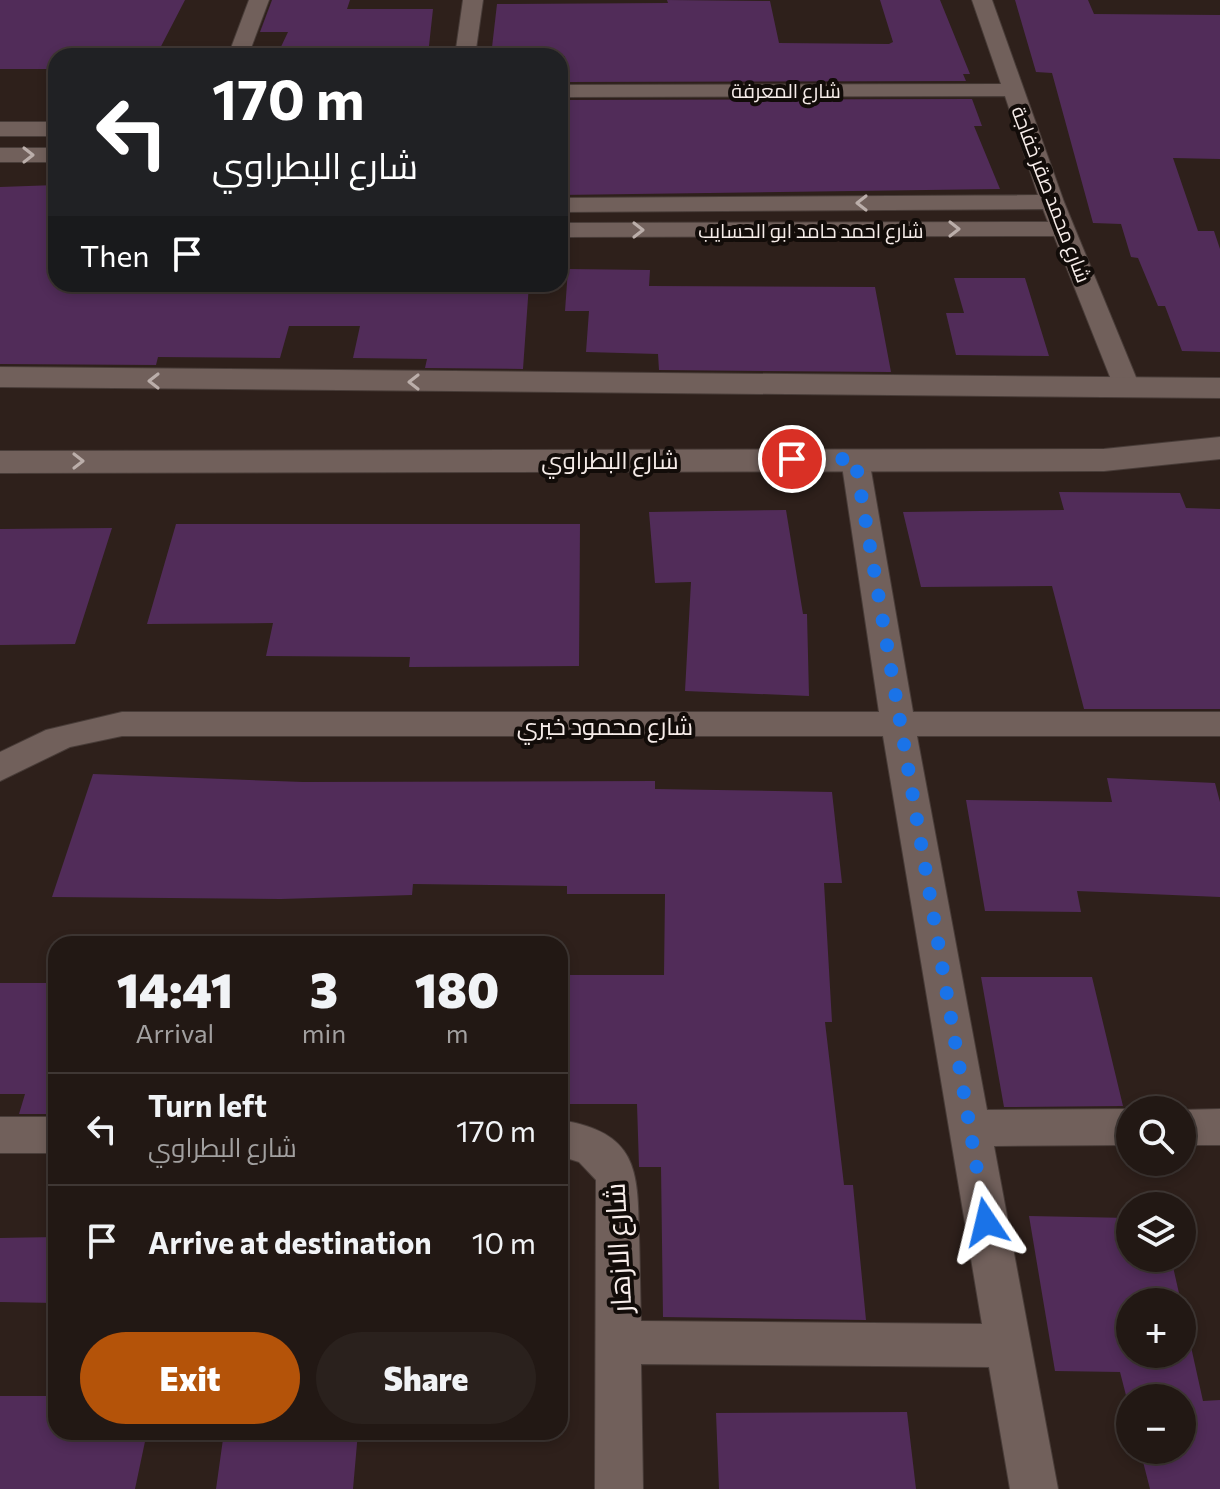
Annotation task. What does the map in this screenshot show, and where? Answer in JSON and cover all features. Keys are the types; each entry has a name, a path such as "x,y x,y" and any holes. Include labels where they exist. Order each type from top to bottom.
{"street":[{"path":"241,48 259,0"},
{"path":"466,48 473,0"},
{"name":"شارع محمد صقر خفاجة","path":"982,0 1052,202 1127,387"},
{"name":"شارع المعرفة","path":"568,91 1012,90"},
{"path":"0,129 48,129"},
{"path":"0,155 48,155"},
{"name":"شارع احمد حامد ابو الحسايب","path":"568,205 1052,202"},
{"name":"شارع احمد حامد ابو الحسايب","path":"568,230 1063,229"},
{"path":"0,377 1220,388"},
{"path":"0,406 142,421 1220,445"},
{"path":"0,436 142,421 1220,406"},
{"name":"شارع البطراوي","path":"0,462 1104,460 1220,445"},
{"path":"855,459 898,725 1034,1489"},
{"name":"شارع محمود خيري","path":"0,769 38,744 65,735 122,724 1220,724"},
{"path":"969,1128 1116,1127"},
{"path":"1196,1127 1220,1127"},
{"path":"0,1135 48,1135"},
{"name":"شارع الازهار","path":"568,1140 587,1145 600,1153 617,1177 621,1342 619,1489"},
{"path":"621,1342 1008,1346"}],"building":[{"path":"0,0 185,0 160,48 48,48 48,69 0,69"},
{"path":"272,0 350,0 347,9 433,9 429,48 280,48 288,32 260,32"},
{"path":"667,0 770,1 779,43 889,44 893,42 880,0 940,0 970,74 963,74 966,81 568,82 568,48 492,48 497,4 668,3"},
{"path":"1015,0 1088,0 1094,14 1220,15 1220,159 1173,158 1198,231 1214,231 1220,249 1220,352 1182,351 1165,306 1158,306 1138,258 1131,257 1121,224 1093,223 1052,73 1036,72"},
{"path":"972,99 982,126 974,126 1000,189 568,195 568,100"},
{"path":"48,185 48,292 528,292 523,369 425,368 427,359 353,358 360,326 289,326 280,358 158,357 156,365 0,364 0,187"},
{"path":"568,269 650,270 649,286 875,287 891,372 659,370 658,354 586,352 589,311 565,311"},
{"path":"954,278 1025,278 1049,356 956,355 946,313 964,313"},
{"path":"1059,492 1180,493 1186,508 1220,509 1220,709 1084,709 1052,586 921,587 903,512 1064,510"},
{"path":"786,510 803,614 807,614 809,696 685,691 691,582 655,583 649,512"},
{"path":"176,524 580,524 579,666 409,667 410,657 266,656 273,623 147,624"},
{"path":"112,528 75,644 0,645 0,529"},
{"path":"93,774 303,782 655,781 655,789 832,792 842,883 824,883 832,1022 825,1022 844,1185 853,1185 866,1320 663,1317 661,1167 639,1167 637,1104 568,1104 568,975 664,975 665,894 567,894 567,886 413,884 412,895 281,899 52,897"},
{"path":"1107,778 1215,783 1220,802 1220,897 1077,891 1081,912 985,911 966,800 1112,802"},
{"path":"981,977 1092,977 1121,1096 1116,1096 1116,1106 1004,1107"},
{"path":"0,983 48,983 48,1114 19,1114 25,1094 0,1094"},
{"path":"1029,1216 1116,1218 1116,1272 1174,1272 1178,1288 1116,1288 1116,1368 1196,1368 1203,1401 1220,1400 1220,1489 1150,1489 1144,1464 1196,1464 1196,1384 1123,1384 1120,1372 1055,1371"},
{"path":"48,1237 48,1303 0,1302 0,1238"},
{"path":"0,1396 48,1396 48,1440 145,1440 135,1489 0,1489"},
{"path":"907,1412 916,1489 719,1489 716,1413"},
{"path":"223,1440 357,1440 353,1489 216,1489"}],"route":[{"path":"792,459 855,459 898,725 986,1222"}]}
